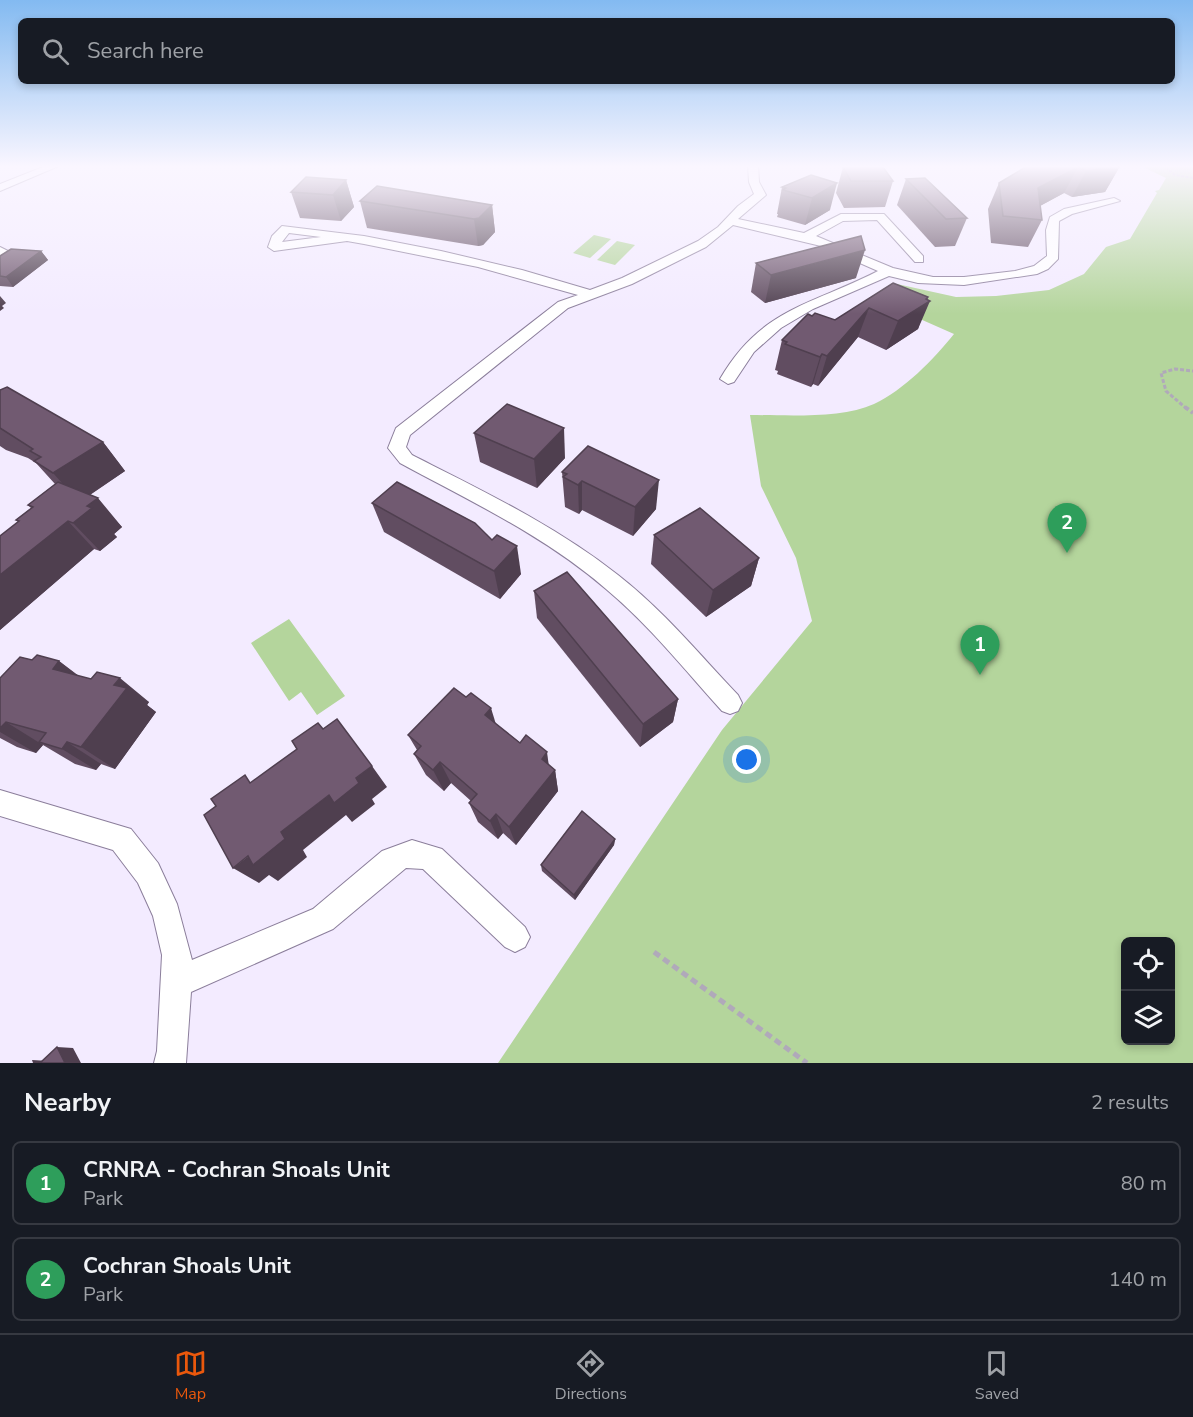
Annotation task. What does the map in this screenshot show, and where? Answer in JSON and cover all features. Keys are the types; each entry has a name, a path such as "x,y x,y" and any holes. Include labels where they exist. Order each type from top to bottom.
{"street":[{"path":"730,703 636,603 570,551 512,516 406,459 397,448 402,432 563,305 654,269 702,244 736,215"},
{"path":"739,215 804,238 825,243 888,271 913,278 956,282 984,280 1031,271 1052,258 1054,250 1050,231 1054,219 1062,215"},
{"path":"804,238 841,218 880,216 919,259"},
{"path":"345,238 482,263 536,276 592,295"},
{"path":"0,251 6,254 0,260"},
{"path":"728,379 737,360 770,328 801,309 862,285 888,271"},
{"path":"0,802 121,839 148,873 167,914 177,955 173,1052 170,1063"},
{"path":"177,982 323,919 392,861 417,852 432,860 515,938"}],"path":[{"path":"1193,371 1175,369 1161,373 1160,381 1165,390 1193,413"},
{"path":"654,952 807,1063"}],"green space":[{"path":"1144,215 1193,215 1193,1063 498,1063 722,730 812,621 796,558 761,486 750,415 830,414 861,409 885,398 918,373 954,334 877,300 897,284 956,297 996,296 1049,290 1084,274 1106,247 1130,239"},
{"path":"594,235 611,239 590,258 573,253"},
{"path":"617,241 635,245 615,265 597,260"},
{"path":"289,619 345,696 317,715 301,692 289,701 251,643"}],"building":[{"path":"446,215 482,215 474,219"},
{"path":"942,215 963,215 967,218 946,219"},
{"path":"1041,215 1042,220 1003,216"},
{"path":"861,236 865,250 771,275 756,263"},
{"path":"11,249 41,251 6,277 0,276 0,256"},
{"path":"893,283 928,297 926,299 930,301 898,321 869,308 827,356 822,354 820,357 785,344 787,342 782,340 808,314 812,316 815,313 835,320"},
{"path":"7,387 103,442 53,473 34,461 41,457 30,451 33,449 0,428 0,390"},
{"path":"507,404 564,428 534,459 474,433"},
{"path":"588,446 659,480 635,507 582,481 578,485 563,477 567,474 562,472"},
{"path":"58,482 98,498 87,506 92,508 73,523 68,521 0,575 0,536 33,507 28,505"},
{"path":"397,482 475,523 492,540 497,535 517,546 494,571 372,503"},
{"path":"700,508 759,558 713,590 654,535"},
{"path":"567,572 678,699 643,724 534,591"},
{"path":"37,655 59,661 53,669 91,679 97,672 120,678 114,685 127,688 81,747 67,742 62,749 39,742 46,733 6,722 0,728 0,678 20,657 32,660"},
{"path":"454,688 466,697 471,693 491,708 485,715 520,743 526,735 547,752 542,759 555,770 509,827 496,814 490,821 469,803 477,794 440,762 433,770 414,754 421,746 408,735"},
{"path":"337,719 372,766 356,778 359,783 334,803 329,795 281,832 285,839 253,865 248,856 233,868 204,815 216,806 211,799 245,775 250,783 297,749 292,741 318,723 323,729"},
{"path":"582,811 615,839 574,895 541,865"},
{"path":"57,1047 65,1063 40,1063"}],"place":[{"name":"Cochran Shoals Unit","path":"1067,553"},
{"name":"CRNRA - Cochran Shoals Unit","path":"980,675"}]}
